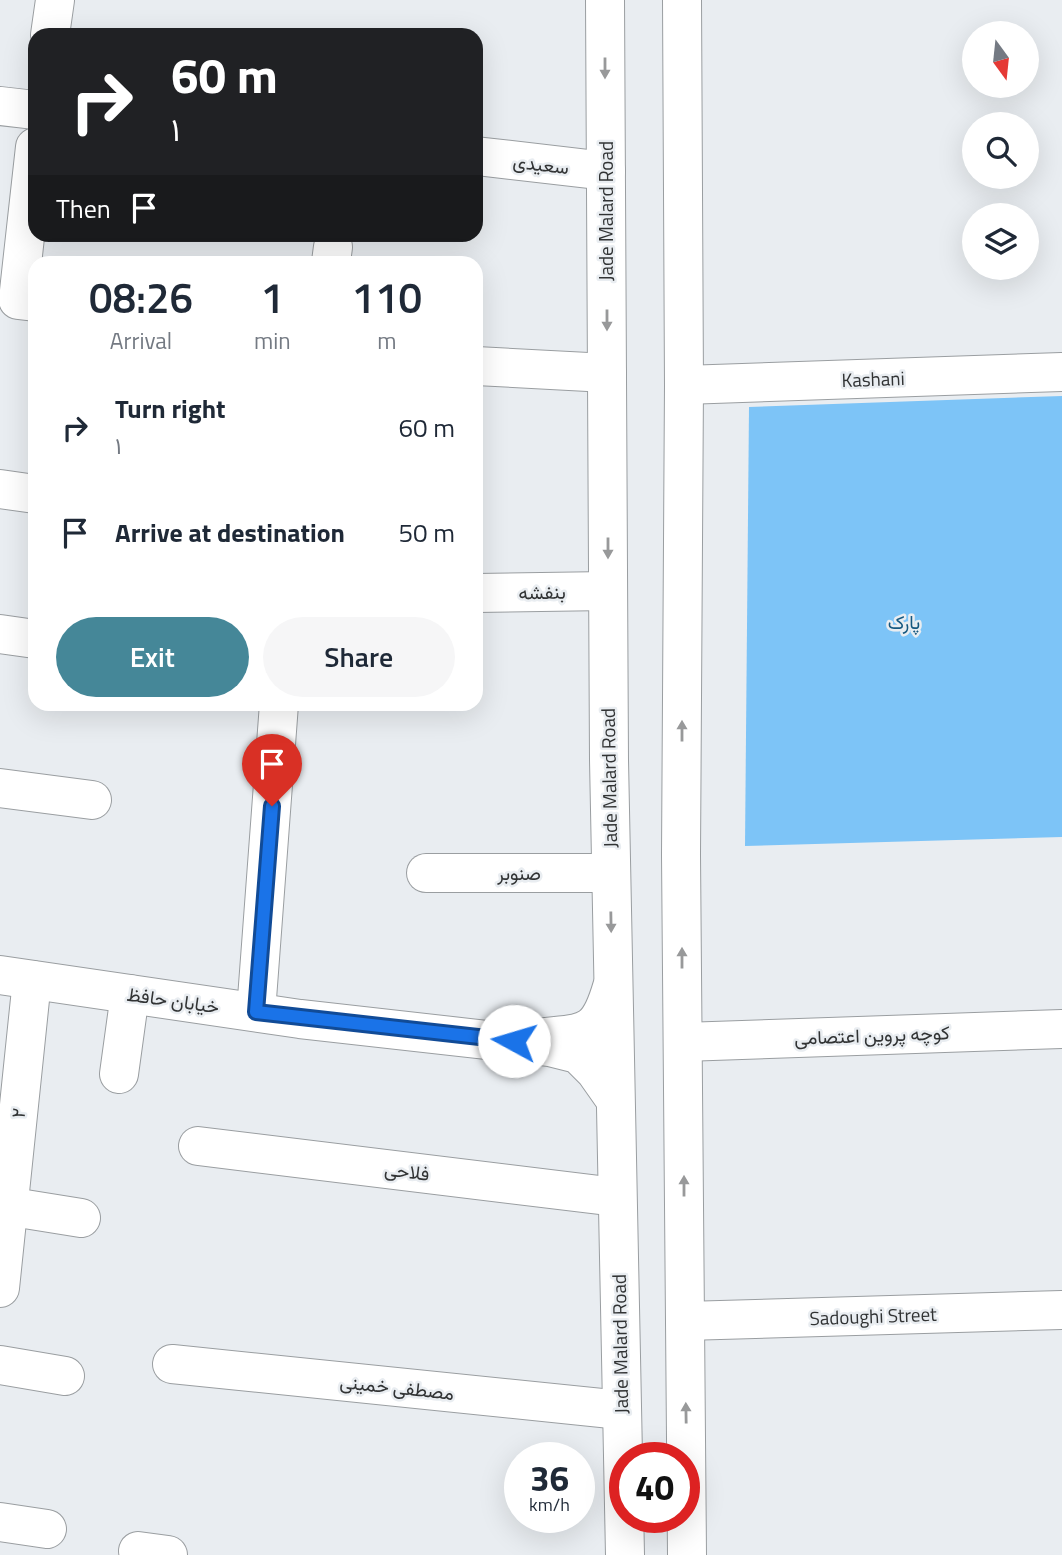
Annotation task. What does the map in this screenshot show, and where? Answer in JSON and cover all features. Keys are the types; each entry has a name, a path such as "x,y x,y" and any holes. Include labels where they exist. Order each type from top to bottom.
{"street":[{"path":"51,28 55,0"},
{"name":"Jade Malard Road","path":"605,0 612,987 625,1555"},
{"path":"682,0 683,1042 687,1555"},
{"path":"0,106 28,109"},
{"name":"سعیدی","path":"483,157 606,171"},
{"path":"18,300 28,210"},
{"path":"483,366 607,373"},
{"name":"Kashani","path":"684,385 1062,372"},
{"path":"0,489 28,493"},
{"name":"بنفشه","path":"483,593 608,591"},
{"path":"0,634 28,638"},
{"path":"256,1012 278,711"},
{"path":"0,788 92,800"},
{"name":"صنوبر","path":"426,873 611,873"},
{"name":"خیابان حافظ","path":"16,977 256,1012 514,1041"},
{"name":"۲","path":"0,1288 16,977"},
{"path":"514,1041 586,1031 603,1018 612,987"},
{"path":"119,1074 130,994"},
{"name":"کوچه پروین اعتصامی","path":"683,1042 1062,1029"},
{"path":"514,1041 578,1054 596,1071 614,1098"},
{"name":"فلاحی","path":"198,1146 616,1197"},
{"path":"4,1205 81,1218"},
{"name":"Sadoughi Street","path":"685,1321 1062,1310"},
{"name":"مصطفی خمینی","path":"172,1364 621,1410"},
{"path":"0,1365 65,1376"},
{"path":"0,1522 47,1529"}],"green space":[{"name":"پارک","path":"1062,396 1062,837 745,846 749,407"}],"route":[{"path":"272,806 256,1012 514,1041"}]}
